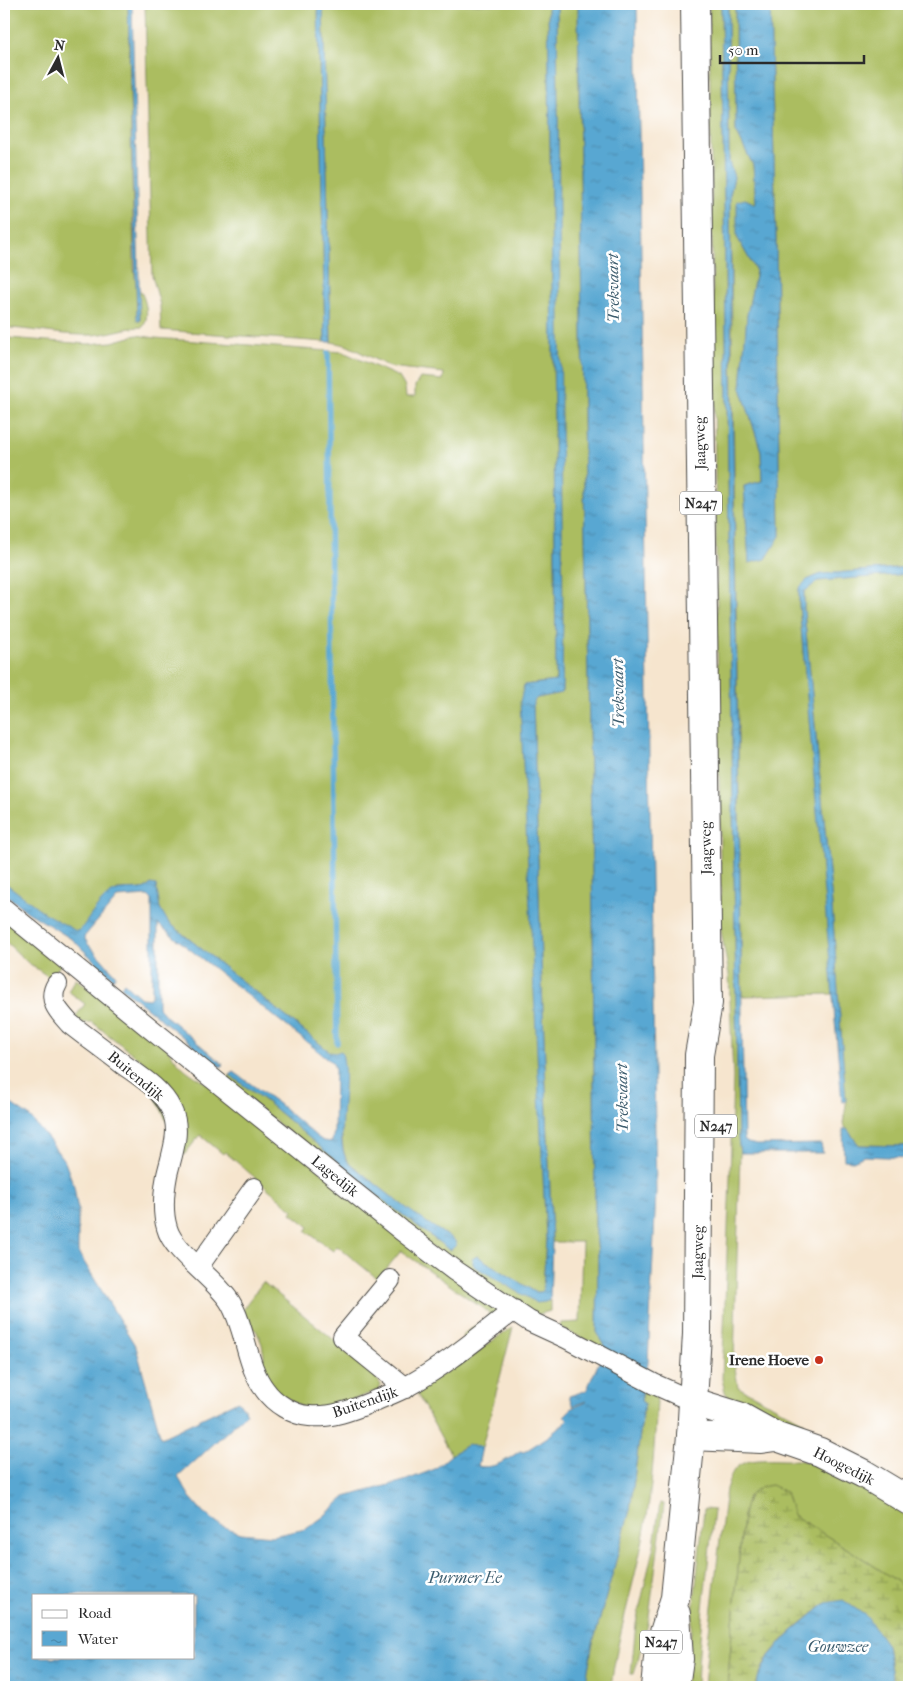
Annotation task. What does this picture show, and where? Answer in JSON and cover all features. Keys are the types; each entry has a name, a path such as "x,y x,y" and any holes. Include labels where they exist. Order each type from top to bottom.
{"main road":[{"name":"Jaagweg","path":"654,1687 659,1648 675,1598 692,1436 697,1334 699,1055 708,1003 695,4"},
{"name":"Hoogedijk","path":"694,1402 739,1416 777,1437 820,1452 864,1474 909,1501"},
{"name":"Hoogedijk","path":"692,1436 761,1439 777,1437"},
{"name":"N247","path":"675,1598 678,1659 675,1687"}],"street":[{"name":"Lagedijk","path":"4,909 74,968 422,1246 529,1321 694,1402"},
{"name":"Buitendijk","path":"57,984 53,991 53,1000 60,1013 70,1024 153,1086 172,1110 176,1128 175,1144 166,1177 164,1216 167,1230 175,1243 221,1290 230,1302 256,1374 272,1398 283,1406 309,1416 335,1415 361,1407 406,1388 438,1368 514,1310"},
{"path":"198,1267 254,1188"},
{"name":"Buitendijk","path":"390,1280 343,1337 406,1388"}],"green space":[{"path":"4,4 128,4 134,268 140,321 139,289 144,298 146,308 146,318 143,327 83,335 11,328 4,324"},
{"path":"145,4 318,4 325,342 161,330 160,305 152,275"},
{"path":"323,4 548,4 556,681 524,685 546,1239 543,1289 541,1292 535,1292 477,1256 545,1302 550,1300 550,1311 536,1315 425,1243 227,1082 230,1075 268,1103 379,1197 448,1249 425,1223 348,1162 344,1154 341,1128 343,1057 330,1052 168,922 160,909 151,884 144,889 117,890 79,939 4,887 4,335 8,338 88,344 112,342 137,335 155,338 343,352 399,377 405,387 406,397 415,397 415,386 420,378 443,380 444,373 390,367 346,345 331,342"},
{"path":"557,4 578,4 584,487 593,917 595,1225 598,1253 597,1332 605,1349 559,1327 561,1323 580,1322 582,1242 552,1242 541,959 533,702 537,698 562,693"},
{"path":"709,4 721,4 738,1137 740,1154 734,1362 738,1387 804,1422 798,1432 731,1401 725,1392 722,1379 733,1077 729,975 721,931"},
{"path":"728,4 735,4 736,131 753,165 756,204 745,199 737,237 756,271 747,315 741,388 761,451 762,481 744,486 749,563 780,536 776,237 770,4 909,4 909,567 821,574 807,580 799,588 834,994 742,996 730,195 734,177 729,162"},
{"path":"909,574 909,1146 859,1145 843,1124 846,1105 831,892 804,611 804,592 818,581"},
{"path":"4,914 62,963 50,978 27,962 4,940"},
{"path":"76,979 166,1046 177,1061 189,1072 218,1089 497,1311 464,1338 462,1335 487,1318 488,1312 401,1251 378,1279 337,1246 333,1251 306,1231 309,1227 291,1213 293,1210 225,1152 223,1154 200,1135 184,1155 143,1070 143,1062 92,1022 83,1023 75,1017 85,1004 68,991"},
{"path":"263,1282 372,1371 381,1385 379,1390 331,1408 302,1407 273,1389 263,1367 262,1344 256,1330 248,1324 243,1311"},
{"path":"513,1327 482,1447 467,1445 451,1455 416,1392"},
{"path":"644,1389 655,1394 657,1402 651,1488 643,1539 621,1631 611,1687 585,1687 592,1647 630,1510 644,1403 641,1401"},
{"path":"797,1460 820,1464 909,1511 909,1594 898,1582 793,1515 748,1496 743,1516 727,1687 704,1687 726,1489 730,1477 737,1467 749,1461"},
{"path":"771,1485 786,1492 793,1515 898,1582 909,1594 909,1687 896,1687 892,1677 887,1645 826,1603 783,1639 766,1661 757,1687 727,1687 743,1516 750,1494 753,1491"},
{"path":"660,1503 664,1504 648,1624 634,1674 631,1674 636,1623 654,1545"},
{"path":"704,1509 714,1510 697,1687 685,1687"}],"water":[{"path":"128,4 132,4 140,321 137,321"},
{"path":"318,4 323,4 331,342 325,342"},
{"path":"548,4 557,4 563,616 562,693 537,698 533,702 552,1242 550,1300 537,1303 474,1266 472,1259 477,1256 535,1292 541,1292 543,1289 546,1239 520,702 524,685 556,681"},
{"name":"Purmer Ee","path":"578,4 637,4 656,1193 648,1362 641,1401 644,1403 630,1510 592,1647 585,1687 4,1687 4,1099 29,1116 65,1162 74,1186 78,1211 78,1252 136,1347 161,1438 238,1401 247,1413 178,1477 190,1497 204,1513 222,1526 241,1533 272,1536 306,1529 323,1517 345,1497 404,1481 435,1469 451,1455 467,1445 482,1447 478,1466 484,1467 495,1465 520,1451 524,1452 549,1436 568,1420 564,1416 572,1408 587,1402 573,1406 569,1396 587,1389 605,1349 597,1332 598,1253 595,1225 593,917 584,487"},
{"path":"721,4 728,4 729,162 734,177 730,195 731,316 744,1140 757,1145 821,1144 823,1153 740,1153 738,1137"},
{"path":"735,4 770,4 776,237 780,536 766,559 749,563 744,486 762,481 761,451 741,388 747,315 756,271 737,237 737,201 745,199 756,204 753,165 736,131"},
{"path":"909,567 909,574 818,581 804,592 804,611 831,892 846,1101 842,1102 799,588 807,580 821,574"},
{"path":"4,882 46,914 76,931 80,930 100,903 114,892 143,889 151,884 156,885 160,908 168,922 330,1052 341,1051 344,1063 342,1140 348,1162 412,1212 453,1239 456,1245 451,1250 448,1249 379,1197 268,1103 230,1075 234,1072 279,1104 323,1141 332,1142 334,1131 335,1070 333,1063 158,924 158,1007 224,1065 220,1067 121,987 124,983 141,998 149,999 152,995 152,900 148,896 117,898 84,937 116,975 113,979 73,940 26,911 4,893"},
{"path":"843,1129 847,1129 859,1145 909,1146 909,1158 864,1156 853,1161 844,1160"},
{"name":"Gouwzee","path":"843,1600 866,1616 887,1645 892,1677 896,1687 757,1687 758,1678 769,1656 790,1633 826,1603"}],"waterway":[{"path":"328,353 337,1043"}],"place":[{"name":"Irene Hoeve","path":"819,1360"}],"water label":[{"name":"Trekvaart","path":"613,288"},
{"name":"Trekvaart","path":"618,693"},
{"name":"Trekvaart","path":"622,1098"}]}
